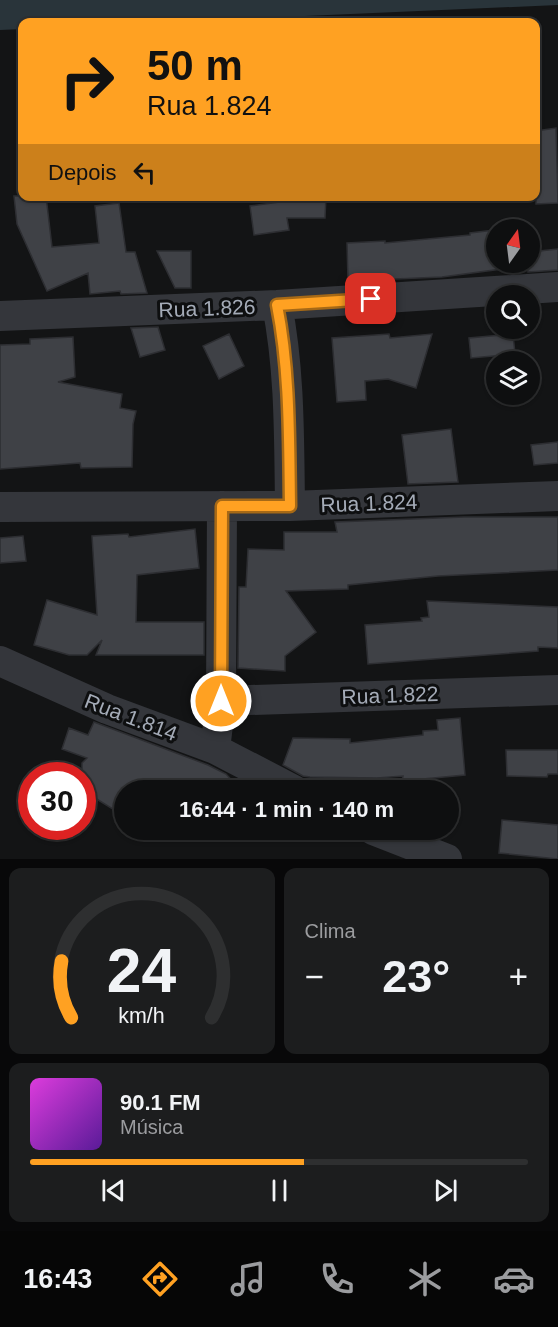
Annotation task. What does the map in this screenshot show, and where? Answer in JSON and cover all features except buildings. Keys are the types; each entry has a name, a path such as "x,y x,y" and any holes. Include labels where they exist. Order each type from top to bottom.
{"street":[{"name":"Rua 1.826","path":"0,316 277,305 558,287"},
{"path":"277,305 285,351 289,414 290,506"},
{"name":"Rua 1.824","path":"0,507 290,506 558,496"},
{"path":"215,749 221,701 222,506"},
{"name":"Rua 1.814","path":"0,661 107,709 215,749 275,780"},
{"name":"Rua 1.822","path":"221,701 558,690"},
{"path":"399,840 447,859"}],"shaded area":[{"path":"0,0 558,0 558,5 257,18 18,18 18,29 0,30"}],"route":[{"path":"221,701 222,506 290,506 287,377 284,341 277,305 371,299"}]}
